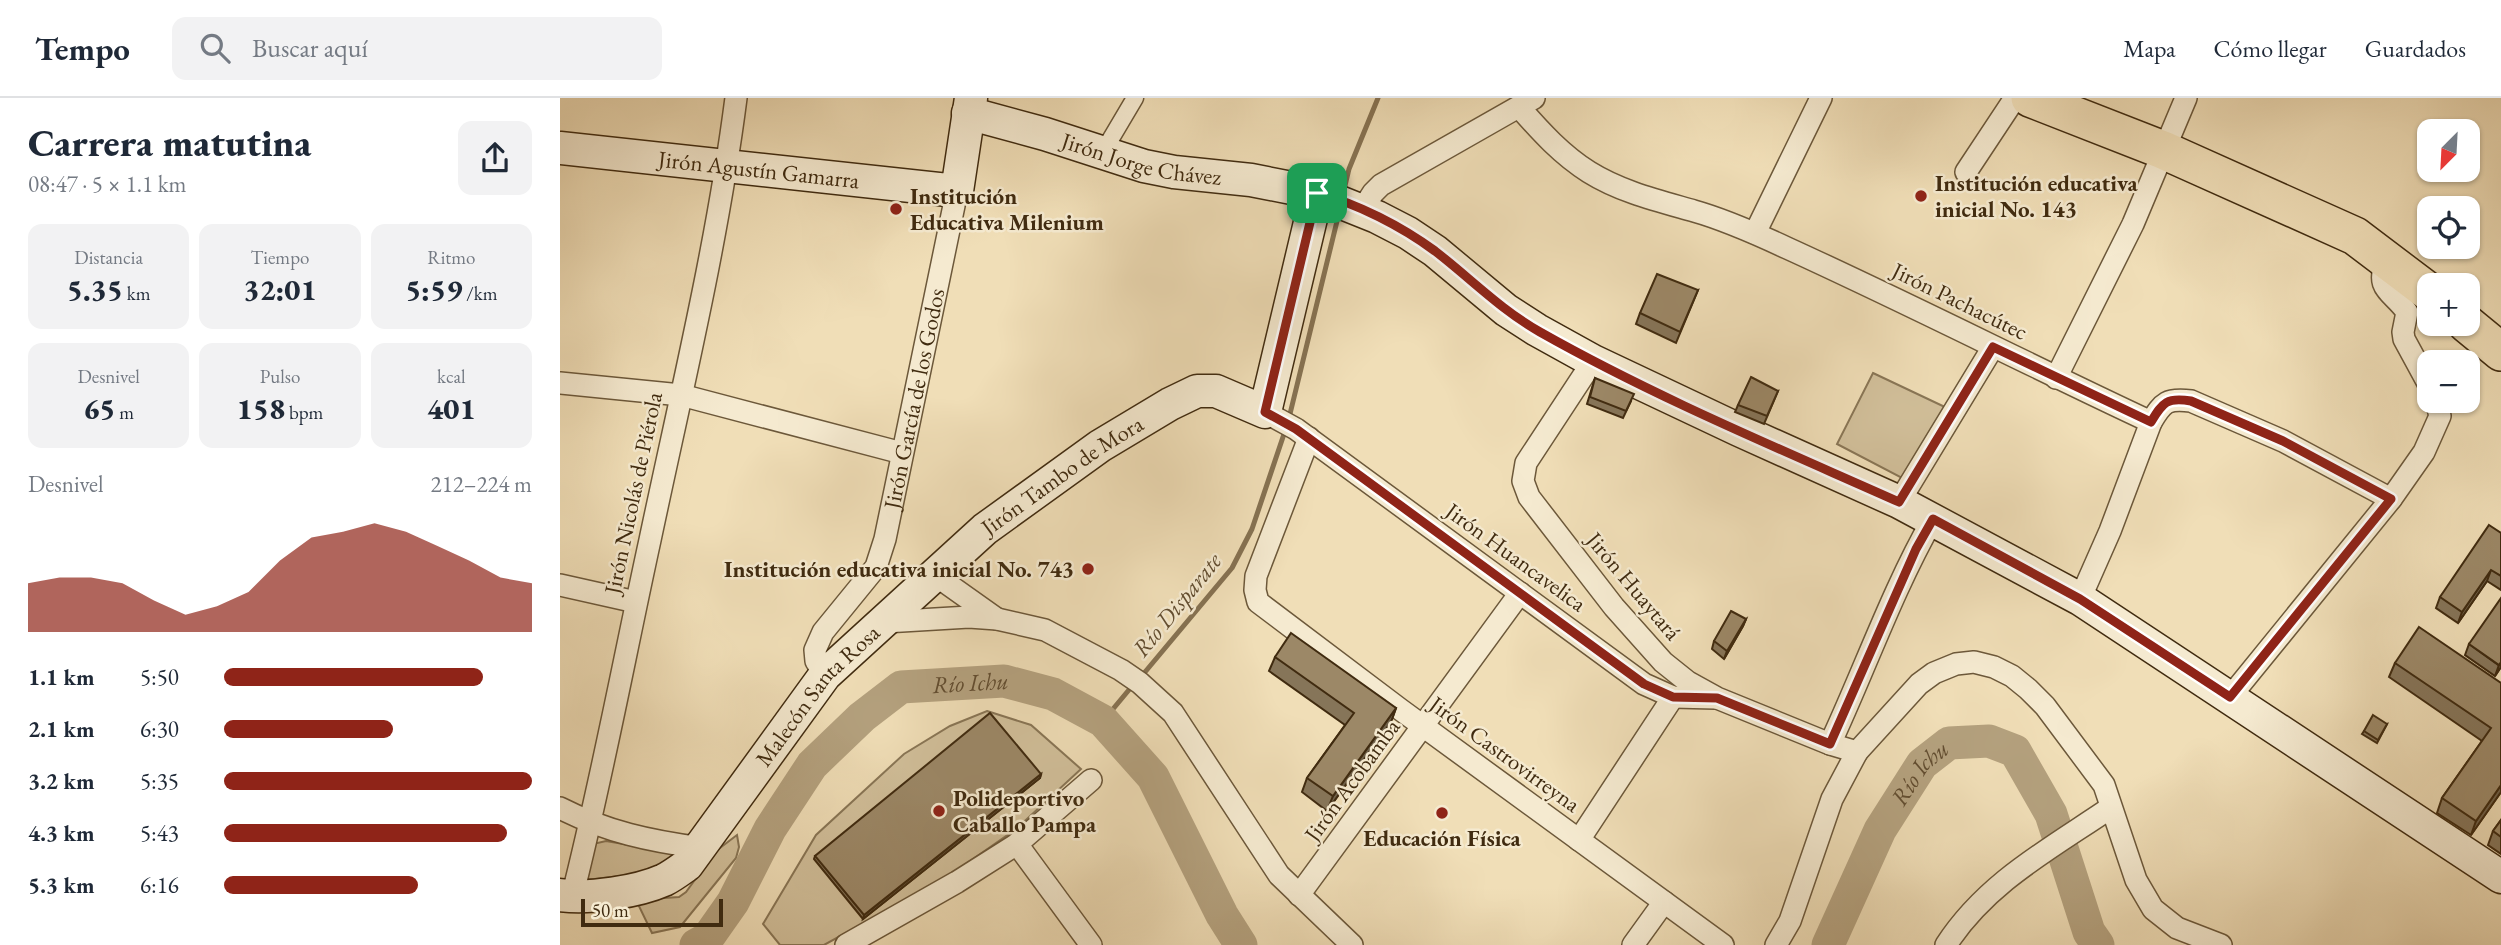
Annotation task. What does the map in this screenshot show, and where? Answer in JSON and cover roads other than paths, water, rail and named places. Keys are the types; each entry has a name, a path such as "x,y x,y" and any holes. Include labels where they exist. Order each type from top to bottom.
{"highway":[{"path":"2030,98 2163,150 2355,236 2417,283"},
{"path":"2480,335 2501,352"}],"main road":[{"name":"Jirón Jorge Chávez","path":"970,106 1144,166 1251,180 1340,201 1408,233 1506,310 1537,330 1594,361 1739,430 1899,502 2080,599 2501,877"},
{"name":"Jirón García de los Godos","path":"957,191 970,106"},
{"name":"Jirón Agustín Gamarra","path":"560,148 957,191"},
{"path":"1288,425 1340,201"},
{"name":"Jirón Tambo de Mora","path":"885,622 985,529 1100,446 1170,404 1197,391 1216,391 1288,425"},
{"name":"Malecón Santa Rosa","path":"566,896 622,891 664,880 687,865 702,848 825,675 885,622"}],"street":[{"name":"Jirón Nicolás de Piérola","path":"566,896 591,823 727,166 736,98"},
{"path":"1103,152 1135,98"},
{"path":"1755,233 1821,98"},
{"path":"1966,172 2015,98"},
{"path":"2056,378 2133,224 2186,98"},
{"path":"1340,201 1381,185 1521,101"},
{"name":"Jirón Pachacútec","path":"1521,101 1552,144 1590,173 1656,202 1695,211 1755,233 1882,291 2151,422"},
{"name":"Jirón García de los Godos","path":"825,675 816,661 815,650 823,632 876,567 885,539 957,191"},
{"path":"2387,261 2381,274 2383,285 2407,312 2404,339 2417,363"},
{"path":"1899,502 1993,347"},
{"name":"Jirón Huaytará","path":"1594,361 1526,463 1523,481 1529,498 1614,607 1663,663 1688,682 1717,698 1830,744 1857,752"},
{"path":"560,383 681,395 902,453"},
{"path":"2080,599 2110,531 2151,422 2162,405 2175,399 2191,401 2283,441 2391,499"},
{"path":"2230,697 2391,499 2424,452 2439,423 2440,413"},
{"name":"Jirón Huancavelica","path":"1288,425 1644,684 1673,697 1717,698"},
{"name":"Jirón Castrovirreyna","path":"1288,425 1256,576 1258,602 1723,945"},
{"path":"1830,744 1899,586 1933,519"},
{"path":"936,575 997,619"},
{"path":"560,585 636,602"},
{"name":"Jirón Acobamba","path":"1299,895 1520,593"},
{"name":"Malecón Santa Rosa","path":"885,622 970,617 997,619 1045,630 1121,670 1173,713 1279,875 1299,895"},
{"path":"1776,945 1790,921 1832,799 1857,752 1926,679 1956,664 1974,662 1994,667 2012,676 2045,706 2104,785 2105,812 2136,880 2153,909 2177,928 2221,945"},
{"path":"1579,840 1673,697"},
{"path":"846,945 957,882 1017,844 1091,780"},
{"path":"560,808 620,833 702,848"},
{"path":"1946,945 1972,911 2021,865 2105,812"},
{"path":"1017,844 1091,945"},
{"path":"1299,895 1352,945"},
{"path":"1633,945 1664,902"}],"waterway":[{"name":"Río Disparate","path":"1343,194 1349,169 1378,98"},
{"name":"Río Disparate","path":"1289,418 1339,213"},
{"name":"Río Disparate","path":"1140,678 1232,568 1252,529 1285,431"},
{"name":"Río Ichu","path":"696,945 707,939 733,902 770,829 812,765 862,717 901,687 1004,681 1053,694 1103,721 1153,777 1222,915 1241,945"},
{"name":"Río Disparate","path":"1103,721 1133,685"},
{"name":"Río Ichu","path":"1828,945 1880,830 1922,764 1949,743 1989,741 2015,751 2051,814 2089,932 2098,945"}],"place":[{"name":"Institución educativa inicial No. 143","path":"1921,196"},
{"name":"Institución Educativa Milenium","path":"896,209"},
{"name":"Institución educativa inicial No. 743","path":"1088,569"},
{"name":"Polideportivo Caballo Pampa","path":"939,811"},
{"name":"Educación Física","path":"1442,813"}]}
